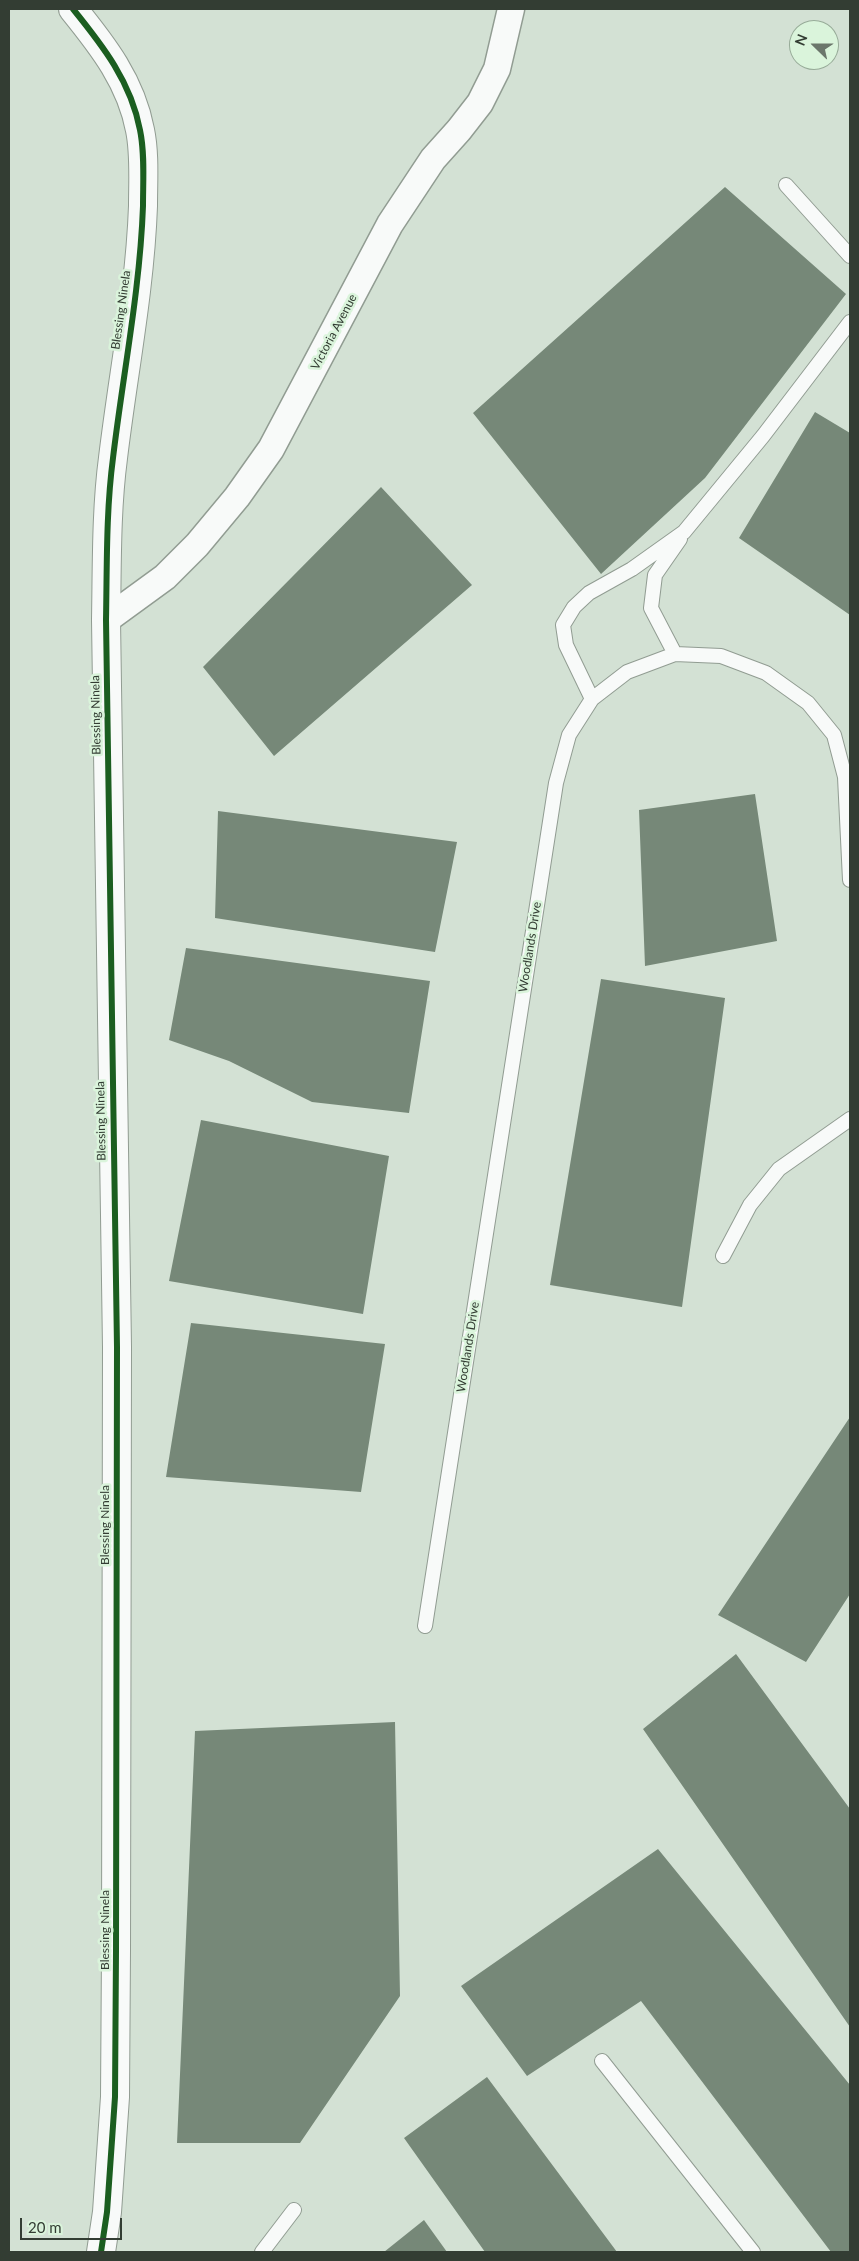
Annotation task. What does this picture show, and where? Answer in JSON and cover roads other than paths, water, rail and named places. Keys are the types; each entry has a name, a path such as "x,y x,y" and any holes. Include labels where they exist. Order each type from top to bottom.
{"street":[{"name":"Blessing Ninela","path":"74,9 99,41 128,87 140,131 143,184 142,236 136,299 112,460 106,620 117,1347 116,1951 115,2097 107,2212 101,2252"},
{"name":"Victoria Avenue","path":"106,620 165,577 197,545 237,497 271,449 390,224 433,159 460,130 480,104 496,69 511,9"}],"lane":[{"path":"786,185 850,256"},
{"path":"675,654 651,608 655,576 684,532 763,436 850,322"},
{"path":"592,699 566,646 563,626 574,607 589,593 632,569 684,532"},
{"name":"Woodlands Drive","path":"425,1626 556,783 569,736 592,699 627,672 675,654 721,656 766,673 808,703 834,736 845,777 850,880"},
{"path":"723,1256 750,1205 779,1169 850,1119"},
{"path":"602,2061 753,2252"},
{"path":"262,2252 294,2210"}]}
